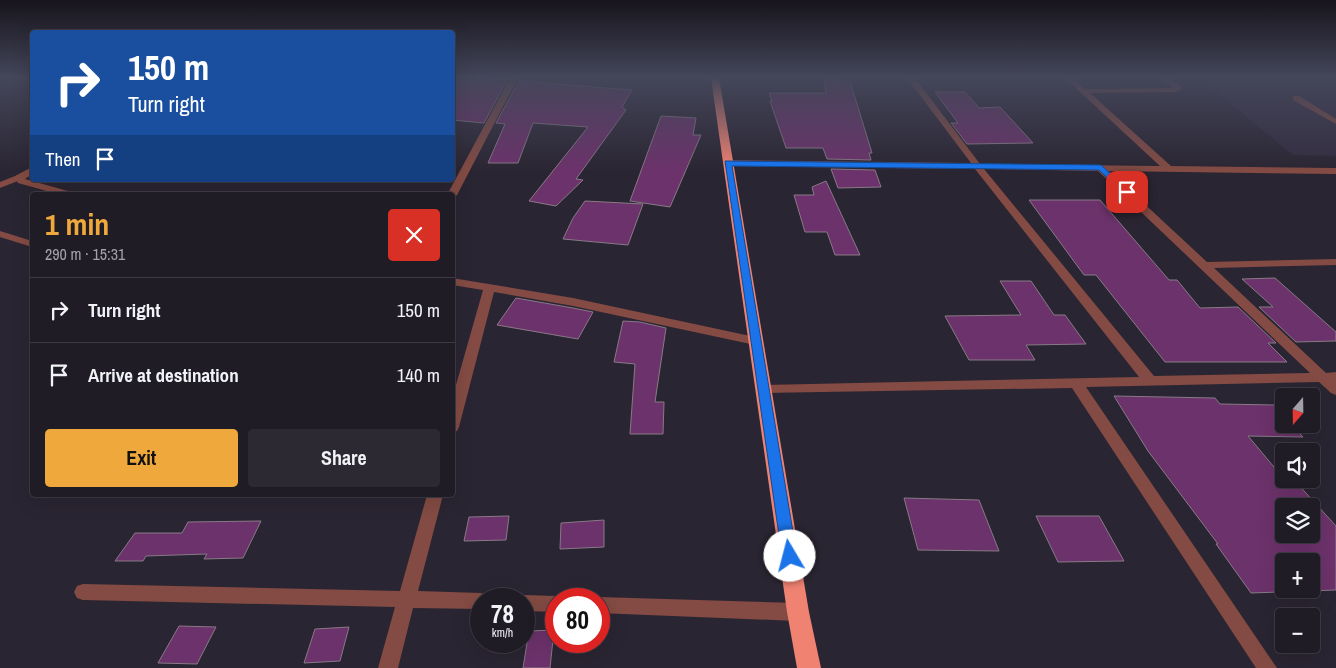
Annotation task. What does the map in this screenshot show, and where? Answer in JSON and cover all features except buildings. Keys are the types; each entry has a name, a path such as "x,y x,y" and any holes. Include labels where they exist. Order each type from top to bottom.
{"highway":[{"path":"720,109 798,612 809,668"}],"street":[{"path":"454,192 497,109"},
{"path":"934,109 977,166 1149,380"},
{"path":"1104,109 1169,169"},
{"path":"1315,109 1336,122"},
{"path":"728,163 1336,171"},
{"path":"1101,168 1336,390"},
{"path":"0,185 30,171"},
{"path":"20,177 21,181 61,192"},
{"path":"0,234 30,243"},
{"path":"1204,265 1336,262"},
{"path":"455,283 582,304 756,341"},
{"path":"455,416 489,289"},
{"path":"764,390 1336,377"},
{"path":"1075,382 1268,668"},
{"path":"388,668 433,497"},
{"path":"83,592 470,601"},
{"path":"610,605 798,612"}],"shaded area":[{"path":"1237,109 1336,109 1336,156 1293,155"}],"route":[{"path":"790,556 728,163 1101,168 1127,192"}]}
